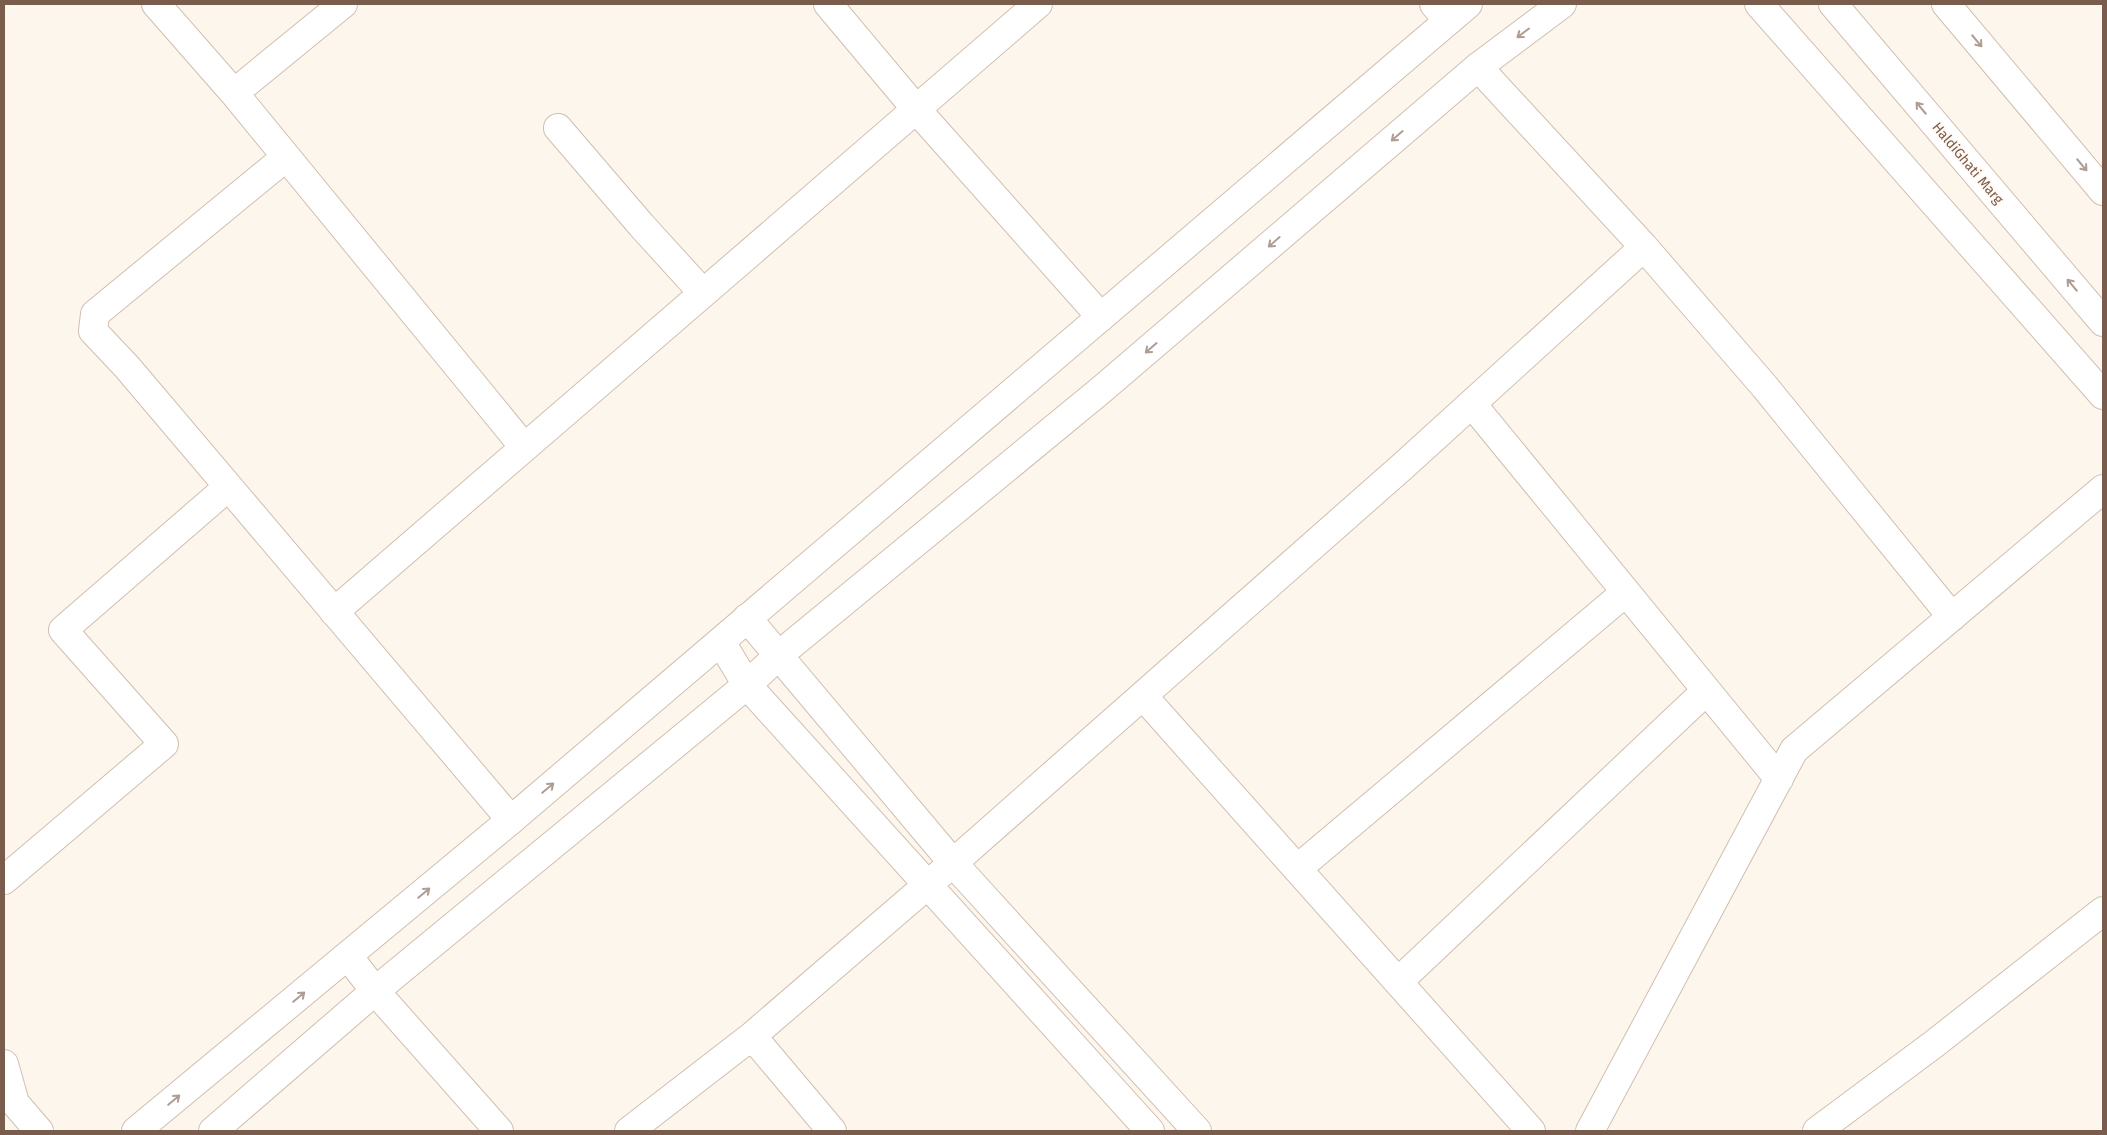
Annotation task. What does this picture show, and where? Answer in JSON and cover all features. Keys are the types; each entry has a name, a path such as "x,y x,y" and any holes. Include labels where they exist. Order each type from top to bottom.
{"street":[{"path":"156,4 234,93 524,447"},
{"path":"234,93 343,4"},
{"path":"828,4 916,109 1101,317"},
{"path":"334,612 1038,4"},
{"path":"136,1131 511,820 1101,317 1441,12 1468,4"},
{"path":"213,1131 375,991 748,686 778,655 1101,390 1478,66 1562,4"},
{"path":"1759,4 2103,395"},
{"name":"HaldiGhati Marg","path":"1833,4 2103,322"},
{"path":"1946,4 2103,191"},
{"path":"1478,66 1644,247 1765,387 1952,617"},
{"path":"558,128 642,226 703,293"},
{"path":"286,157 95,314 93,331 127,367 511,820"},
{"path":"629,1131 752,1036 928,885 1472,404 1644,247"},
{"path":"1472,404 1779,779"},
{"path":"4,880 164,744 63,630 228,487"},
{"path":"1590,1131 1794,750 2103,489"},
{"path":"1298,869 1626,592"},
{"path":"748,618 953,863 1197,1131"},
{"path":"721,642 748,686 1150,1131"},
{"path":"1398,982 1706,690"},
{"path":"1143,696 1531,1131"},
{"path":"1817,1131 1934,1044 2103,911"},
{"path":"348,956 375,991 499,1131"},
{"path":"752,1036 832,1131"},
{"path":"4,1064 15,1103 39,1131"}]}
